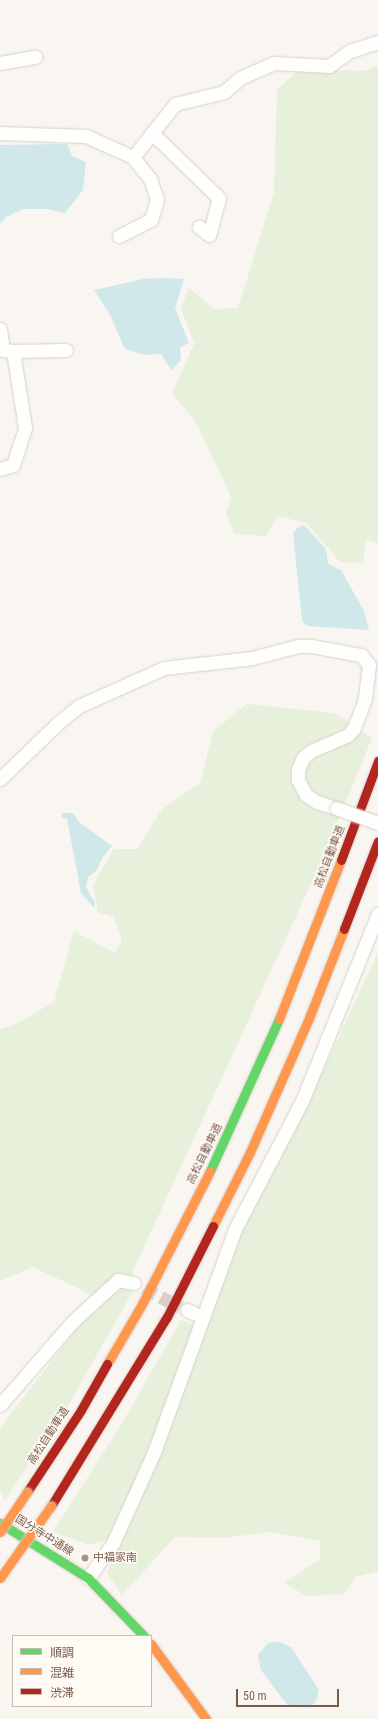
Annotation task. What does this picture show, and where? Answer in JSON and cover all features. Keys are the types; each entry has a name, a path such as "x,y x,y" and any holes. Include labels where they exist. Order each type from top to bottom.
{"main road":[{"name":"高松自動車道","path":"0,1532 81,1410 142,1304 222,1148 291,992 378,761"},
{"path":"0,1578 51,1506 167,1317 250,1152 309,1018 378,841"},
{"name":"国分寺中通線","path":"0,1523 88,1578 121,1610 143,1635"},
{"path":"152,1645 206,1719"}],"street":[{"path":"133,157 174,104 224,92 255,70 274,63 329,66 350,51 378,42"},
{"path":"0,63 35,57"},
{"path":"0,133 86,136 133,157 150,179 157,200 151,220 119,236"},
{"path":"152,133 219,198 209,235 199,227"},
{"path":"0,330 3,350 66,350"},
{"path":"0,468 13,465 25,428 13,351"},
{"path":"0,780 79,706 164,668 252,658 298,646 311,646 361,655 369,665 365,699 354,728 348,735 311,751 303,758 298,769 298,780 306,795 317,802 378,823"},
{"path":"88,1578 113,1543 154,1452 180,1385 202,1316 235,1229 302,1101 378,914"},
{"path":"0,1404 73,1321 118,1280 134,1283"},
{"path":"187,1310 202,1316"}],"green space":[{"path":"378,66 378,543 366,539 363,563 340,562 306,523 278,516 266,536 234,534 226,513 231,497 197,424 172,393 194,344 181,308 189,288 214,309 238,308 274,192 277,90 299,69 363,71"},
{"path":"247,704 335,713 372,738 326,851 133,1271 133,1291 72,1399 5,1500 0,1492 0,1428 94,1306 88,1293 33,1267 0,1281 0,1029 14,1025 54,1002 74,931 115,953 122,940 114,917 98,912 93,885 114,849 137,849 162,809 200,783 213,731"},
{"path":"378,952 378,1571 356,1577 344,1594 306,1596 285,1583 320,1559 320,1541 270,1532 224,1538 175,1537 122,1595 107,1573 121,1535 89,1545 53,1532 121,1425 181,1320 202,1327 239,1232 307,1106"}],"water":[{"path":"67,144 72,156 86,162 83,190 65,213 47,209 23,209 6,217 0,224 0,145"},
{"path":"143,279 184,279 175,308 189,343 180,348 181,360 171,370 161,354 144,355 125,349 109,313 94,290"},
{"path":"304,525 326,549 328,564 341,570 364,611 369,630 308,626 302,621 293,533 297,528"},
{"path":"62,813 73,813 79,822 112,846 103,857 96,871 88,877 86,887 95,903 94,908 81,893 67,819 62,818"},
{"path":"279,1642 291,1647 319,1690 316,1701 309,1708 288,1706 261,1670 258,1655 268,1643"}],"tunnel":[{"path":"144,1288 180,1307"}],"traffic: fast":[{"path":"210,1171 279,1019"},
{"path":"0,1523 88,1578 143,1635"}],"traffic: slow":[{"path":"279,1019 341,860"},
{"path":"213,1226 250,1152 309,1018 344,929"},
{"path":"107,1364 142,1304 210,1171"},
{"path":"0,1532 27,1492"},
{"path":"0,1578 51,1506"},
{"path":"152,1645 206,1719"}],"traffic: jam":[{"path":"341,860 378,761"},
{"path":"344,929 378,841"},
{"path":"51,1506 167,1317 213,1226"},
{"path":"27,1492 81,1410 107,1364"}],"place":[{"name":"中福家南","path":"85,1558"}]}
